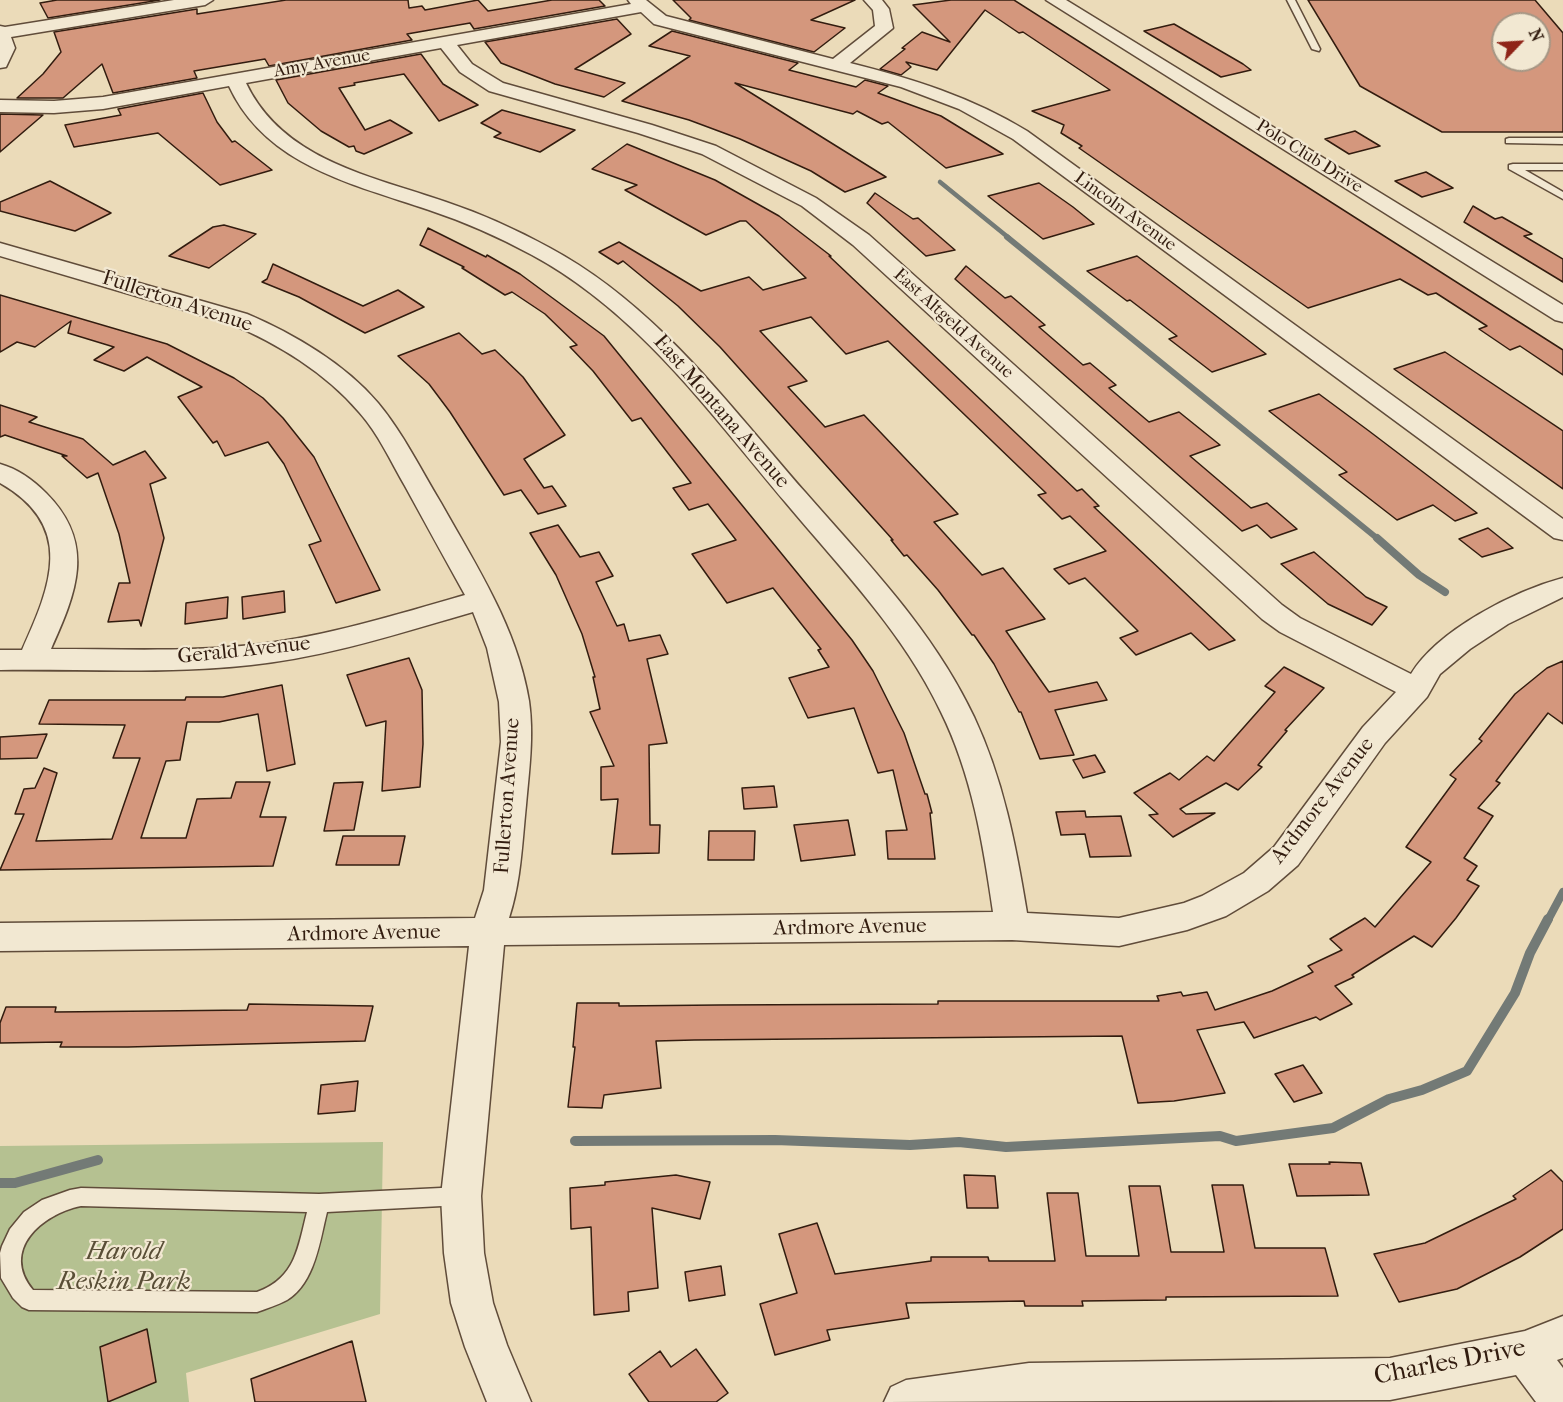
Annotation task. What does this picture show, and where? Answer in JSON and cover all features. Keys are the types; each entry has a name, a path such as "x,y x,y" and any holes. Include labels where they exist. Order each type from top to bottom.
{"street":[{"path":"0,63 6,48 0,32 205,0"},
{"path":"836,65 884,28 881,9 872,0"},
{"name":"Polo Club Drive","path":"1054,0 1563,315"},
{"name":"Lincoln Avenue","path":"639,4 660,20 933,91 982,112 1014,131 1563,532"},
{"name":"Amy Avenue","path":"0,106 77,106 445,42 639,4"},
{"name":"East Altgeld Avenue","path":"445,42 466,68 496,87 645,129 709,150 809,202 861,240 1263,605 1290,626 1416,690"},
{"name":"East Montana Avenue","path":"235,79 261,123 296,150 340,172 469,218 530,246 599,287 664,344 894,612 938,678 961,724 991,808 1012,926"},
{"name":"Fullerton Avenue","path":"0,249 239,319 263,329 305,354 343,383 377,418 482,600 502,648 514,702 516,742 501,890 488,931 461,1196 464,1253 472,1303 486,1347 509,1402"},
{"path":"0,472 20,483 44,505 54,518 64,550 65,567 62,587 32,660"},
{"name":"Ardmore Avenue","path":"0,937 1012,926 1119,932 1188,916 1214,906 1256,882 1286,856 1374,735 1416,690 1430,667 1460,642 1498,617 1528,601 1563,587"},
{"name":"Gerald Avenue","path":"0,660 251,655 335,640 482,600"},
{"path":"1544,1344 1562,1402"},
{"name":"Charles Drive","path":"906,1402 1029,1384 1390,1379 1544,1344"}],"lane":[{"path":"1291,0 1316,49"},
{"path":"1509,141 1563,141"},
{"path":"1563,167 1513,167 1563,196"},
{"path":"319,1203 303,1262 292,1282 281,1292 256,1302 29,1300 15,1285 9,1271 8,1236 44,1208 63,1200 81,1197 319,1203 461,1196"}],"green space":[{"name":"Harold Reskin Park","path":"383,1142 380,1314 186,1373 189,1402 0,1402 0,1146"}],"building":[{"path":"57,0 160,0 48,18 40,3"},
{"path":"286,0 408,0 409,8 422,6 425,10 478,0 488,11 552,0 599,0 605,6 474,29 470,23 407,34 412,40 269,66 265,59 194,71 197,78 113,93 102,64 63,98 17,98 43,74 61,52 54,32 197,9 197,14"},
{"path":"673,0 855,0 811,20 845,28 814,52 689,20 691,18"},
{"path":"951,0 1014,0 1563,350 1563,375 1520,346 1510,350 1479,329 1487,326 1436,293 1428,295 1400,279 1308,308 1079,148 1082,146 1061,133 1064,125 1032,111 1110,90 1023,32 1019,33 985,10 937,70 906,62 911,67 901,75 880,69 922,32 950,42 913,5"},
{"path":"1308,0 1535,0 1545,12 1491,12 1491,72 1551,72 1551,19 1563,33 1563,132 1442,132 1360,86"},
{"path":"617,19 631,34 575,69 625,83 604,97 555,84 501,63 485,42"},
{"path":"1174,24 1251,70 1221,77 1144,31"},
{"path":"672,31 798,63 789,70 856,87 865,80 888,86 878,93 941,116 1003,154 946,168 888,122 882,124 857,111 853,114 735,83 886,177 845,192 811,171 740,139 689,120 622,101 690,56 649,46"},
{"path":"421,54 443,84 478,105 439,121 404,74 339,88 365,130 390,120 412,133 364,154 356,151 354,146 349,147 321,131 288,103 276,80"},
{"path":"203,93 217,122 232,142 235,141 272,170 220,185 158,133 74,147 65,125 121,115 118,109"},
{"path":"502,110 575,130 540,152 494,137 501,133 481,123"},
{"path":"0,114 43,115 0,152"},
{"path":"1355,131 1380,146 1349,154 1325,139"},
{"path":"627,144 715,180 779,216 831,256 829,256 1077,491 1082,489 1099,506 1094,507 1235,640 1209,650 1191,633 1136,655 1120,638 1138,631 1085,578 1069,584 1054,569 1106,551 1070,516 1062,519 1038,495 1046,493 888,341 846,354 811,317 760,331 807,381 788,387 825,427 864,415 958,514 934,522 982,575 1003,568 1045,619 1006,631 1049,692 1097,682 1107,700 1055,710 1074,755 1040,759 1021,712 994,664 938,590 907,555 904,556 891,540 893,540 720,347 678,306 623,261 618,264 599,252 619,242 701,291 749,277 763,290 806,278 746,221 740,221 706,235 625,190 637,185 592,169"},
{"path":"1426,172 1453,188 1422,197 1395,181"},
{"path":"50,181 111,213 75,231 0,211 0,202"},
{"path":"1039,183 1094,224 1043,239 988,196"},
{"path":"875,193 913,219 918,218 955,250 926,256 867,203"},
{"path":"1473,206 1495,219 1502,217 1532,234 1524,236 1563,259 1563,282 1464,222"},
{"path":"224,225 256,234 209,268 169,256 213,227"},
{"path":"428,228 486,257 487,255 520,274 604,336 852,640 873,671 904,733 932,813 930,813 935,859 888,859 886,831 907,830 893,770 878,773 854,708 808,718 789,678 829,667 818,650 821,649 773,588 727,603 692,554 736,540 708,504 689,510 673,488 691,483 641,418 632,421 593,371 570,347 577,345 545,314 512,292 505,295 462,268 464,267 420,245"},
{"path":"1137,256 1266,354 1212,372 1169,339 1177,336 1087,271"},
{"path":"273,264 363,306 398,290 424,307 365,333 299,297 262,282 267,279"},
{"path":"966,266 1005,298 1011,296 1045,325 1039,327 1083,365 1090,363 1116,385 1109,388 1149,422 1179,412 1220,445 1190,456 1251,508 1267,503 1297,529 1271,538 1257,525 1242,531 955,279"},
{"path":"0,295 167,344 234,378 263,398 283,418 314,457 380,590 336,603 309,545 321,541 284,464 268,442 225,456 217,441 213,443 178,397 202,387 147,357 124,371 94,360 114,347 68,333 71,321 35,347 17,342 0,352"},
{"path":"459,333 482,354 495,350 523,377 565,435 524,459 544,488 552,486 566,506 538,514 521,490 504,495 429,384 398,356"},
{"path":"1445,352 1563,431 1563,489 1394,369"},
{"path":"1319,394 1477,513 1455,521 1433,505 1397,520 1339,475 1347,472 1269,411"},
{"path":"0,405 37,417 29,422 83,439 113,465 145,451 166,478 150,484 164,538 141,626 139,620 108,622 119,583 130,583 119,534 98,473 87,478 62,456 67,456 5,435 0,437"},
{"path":"558,525 580,557 599,552 613,576 596,582 617,626 624,624 629,641 660,635 668,654 647,659 667,743 649,745 650,825 660,825 659,853 612,854 618,799 601,800 601,767 614,766 590,712 600,709 593,677 595,677 582,634 556,575 530,533"},
{"path":"1488,528 1513,548 1482,557 1459,539"},
{"path":"1314,552 1366,597 1387,607 1372,625 1328,604 1281,564"},
{"path":"284,591 285,612 243,619 242,597"},
{"path":"228,597 227,618 185,624 186,603"},
{"path":"409,658 422,690 423,744 420,787 382,791 386,721 366,726 347,675"},
{"path":"1563,661 1563,724 1548,713 1496,781 1500,783 1478,808 1493,816 1464,858 1477,866 1467,880 1479,886 1456,918 1432,947 1414,936 1352,975 1354,977 1335,986 1352,1004 1320,1020 1316,1017 1254,1038 1244,1022 1197,1030 1225,1093 1174,1101 1138,1103 1122,1036 694,1040 656,1041 661,1088 604,1095 602,1108 568,1107 575,1047 573,1047 577,1003 619,1003 619,1006 938,1004 938,1001 1159,1001 1157,996 1181,992 1183,996 1207,992 1215,1010 1272,991 1313,972 1308,966 1342,950 1330,939 1365,918 1375,927 1431,862 1406,847 1456,779 1450,775 1482,741 1479,739 1515,694 1547,668"},
{"path":"1284,667 1324,688 1285,730 1287,731 1258,765 1262,767 1238,790 1226,783 1180,809 1186,814 1215,813 1173,837 1149,815 1158,814 1134,793 1170,773 1179,780 1207,756 1214,761 1275,692 1265,686"},
{"path":"282,685 295,764 267,771 258,714 219,722 187,722 180,760 166,761 141,838 186,838 197,799 231,798 236,782 270,782 260,817 286,817 273,866 0,870 24,814 15,814 24,789 35,788 44,768 57,773 36,841 112,839 140,758 113,758 125,725 39,724 49,700 185,700 186,697 223,697"},
{"path":"47,734 37,758 0,759 0,737"},
{"path":"1095,755 1105,772 1083,778 1073,760"},
{"path":"363,782 354,830 324,831 334,783"},
{"path":"774,786 777,807 744,809 742,788"},
{"path":"1085,811 1086,817 1121,816 1131,856 1090,857 1085,834 1061,835 1056,812"},
{"path":"848,820 855,855 801,861 794,825"},
{"path":"709,831 755,831 754,860 708,860"},
{"path":"343,836 405,836 399,865 336,865"},
{"path":"249,1004 373,1006 365,1041 128,1047 60,1047 62,1042 0,1043 0,1023 6,1007 56,1007 55,1012 247,1010"},
{"path":"1303,1065 1322,1093 1294,1102 1275,1074"},
{"path":"358,1081 355,1111 318,1114 321,1085"},
{"path":"1329,1162 1361,1163 1369,1195 1297,1196 1289,1164 1330,1164"},
{"path":"1551,1170 1563,1182 1563,1229 1520,1257 1457,1289 1399,1302 1374,1254 1425,1243 1516,1199 1513,1196"},
{"path":"676,1175 710,1182 700,1219 652,1208 658,1288 628,1292 629,1311 594,1315 591,1227 571,1229 570,1188"},
{"path":"964,1175 995,1176 998,1208 967,1208"},
{"path":"1212,1185 1243,1185 1255,1248 1325,1248 1338,1296 1166,1297 1166,1300 1082,1301 1083,1306 1025,1306 1024,1301 906,1303 909,1318 827,1330 830,1340 775,1355 760,1304 797,1293 779,1234 817,1223 835,1274 931,1261 931,1257 988,1257 989,1261 1055,1261 1047,1193 1078,1193 1086,1256 1139,1256 1129,1186 1160,1186 1171,1252 1224,1252"},
{"path":"721,1266 725,1295 689,1301 685,1272"},
{"path":"147,1329 156,1382 108,1402 100,1347"},
{"path":"352,1341 366,1402 255,1402 251,1379"},
{"path":"696,1349 728,1393 716,1402 649,1402 629,1374 660,1351 671,1367"}],"waterway":[{"path":"940,182 1009,238"},
{"path":"1007,237 1378,539"},
{"path":"1377,538 1419,575 1445,592"},
{"path":"1548,920 1563,892"},
{"path":"575,1141 775,1140 910,1145 959,1142 1006,1147 1220,1136 1236,1141 1333,1128 1389,1099 1422,1090 1467,1071 1515,993 1530,953 1548,919"},
{"path":"0,1183 15,1183 98,1160"}]}
